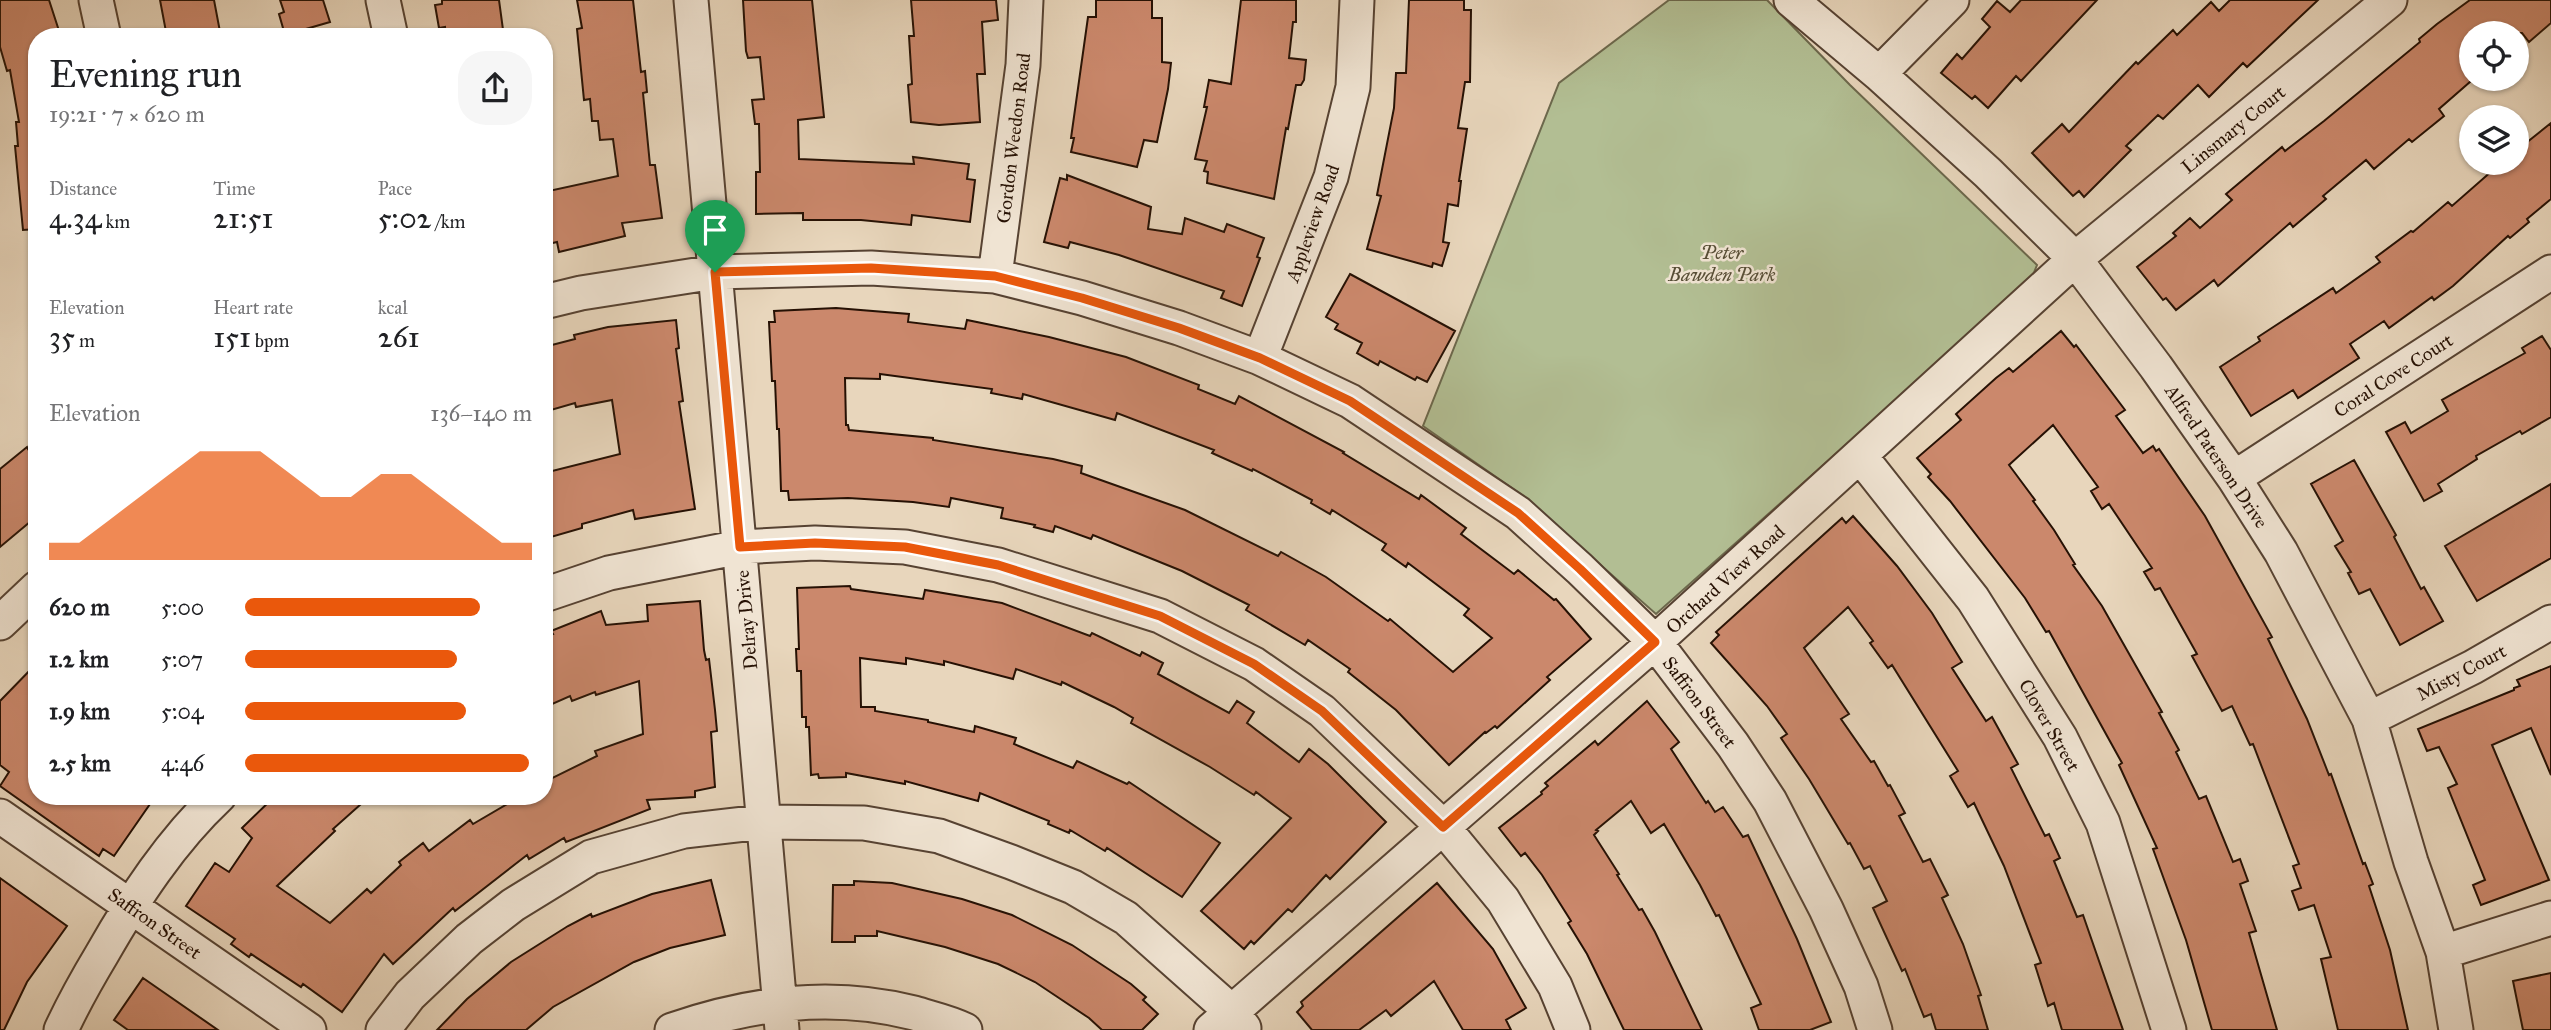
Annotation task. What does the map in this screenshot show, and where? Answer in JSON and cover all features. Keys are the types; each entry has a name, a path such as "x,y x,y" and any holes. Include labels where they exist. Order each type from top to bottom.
{"street":[{"path":"96,0 102,28"},
{"path":"383,0 390,28"},
{"name":"Delray Drive","path":"691,0 781,1017"},
{"name":"Gordon Weedon Road","path":"995,276 1023,65 1026,0"},
{"name":"Appleview Road","path":"1260,358 1331,177 1353,87 1357,0"},
{"name":"Alfred Paterson Drive","path":"1790,0 1879,74 1988,173 2075,259 2134,336 2234,478 2281,552 2369,719 2412,862 2443,952 2456,1030"},
{"path":"1879,74 1952,0"},
{"name":"Linsmary Court","path":"2075,259 2390,0"},
{"name":"Orchard View Road","path":"1229,1024 1443,827 1861,457 2075,259"},
{"name":"Saffron Street","path":"553,300 715,272 871,268 995,276 1082,298 1179,328 1260,358 1350,401 1518,513 1655,642 1697,695 1770,801 1826,909 1861,986 1875,1030"},
{"name":"Coral Cove Court","path":"2234,478 2551,272"},
{"name":"Clover Street","path":"1861,457 1973,599 2060,737 2103,823 2169,1030"},
{"path":"553,592 609,573 740,547 815,543 905,547 998,565 1160,616 1254,664 1322,711 1443,827 1503,900 1555,986 1573,1030"},
{"path":"1,621 28,596"},
{"name":"Misty Court","path":"2369,719 2473,667 2551,622"},
{"path":"61,1030 130,905 195,819 210,805"},
{"name":"Saffron Street","path":"0,816 309,1030"},
{"path":"383,1030 410,995 469,939 513,905 591,857 684,831 762,822 864,823 939,836 1073,887 1126,918 1229,1024"},
{"path":"2443,952 2551,918"},
{"path":"672,1030 709,1017 781,1017 821,1001 856,1002 891,1008 964,1030"}],"green space":[{"name":"Peter Bawden Park","path":"1669,0 1767,0 1850,85 2037,265 2031,280 1656,614 1519,493 1423,426 1559,83"}],"building":[{"path":"0,0 49,0 58,28 28,28 28,230 23,230 15,146 18,146 16,122 19,122 10,70 7,71 0,47"},
{"path":"160,0 214,0 219,28 165,28"},
{"path":"280,0 323,0 330,22 309,28 283,28 279,14 284,12"},
{"path":"442,0 499,0 503,28 439,28 435,5 442,4"},
{"path":"577,0 633,0 641,72 645,71 647,92 643,93 650,165 655,165 662,218 622,223 625,236 559,252 557,242 553,243 553,190 618,176 613,139 600,140 598,121 592,121 590,99 584,100 577,29 582,28"},
{"path":"743,0 812,0 824,117 798,120 799,159 914,164 913,157 969,164 967,179 975,180 970,222 912,215 911,225 861,220 803,220 803,213 756,214 756,172 760,172 759,124 755,124 752,100 764,99 760,57 748,58 746,51"},
{"path":"911,0 996,0 998,20 982,22 985,74 977,74 980,122 939,125 911,122 908,85 912,84 909,36 914,36"},
{"path":"1096,0 1152,0 1152,18 1162,18 1162,62 1171,63 1168,89 1157,142 1144,140 1137,167 1071,152 1088,17 1096,17"},
{"path":"1241,0 1296,0 1296,22 1293,22 1289,58 1306,60 1304,80 1301,85 1296,85 1288,129 1286,128 1274,199 1207,183 1208,172 1204,171 1207,161 1195,159 1207,107 1204,107 1209,80 1231,84"},
{"path":"1409,0 1464,0 1464,10 1471,10 1470,82 1465,82 1458,128 1467,129 1458,206 1448,204 1443,242 1449,243 1442,266 1433,263 1432,267 1367,249 1381,196 1377,195 1394,108 1396,73 1406,73"},
{"path":"2021,0 2097,0 2021,81 2016,76 1988,108 1975,96 1972,99 1941,73 1957,54 1962,59 1990,27 1982,19 1997,1 2010,12"},
{"path":"2230,0 2318,0 2247,67 2243,63 2209,97 2198,85 2163,119 2158,115 2126,146 2131,150 2084,197 2079,191 2073,196 2032,153 2062,124 2069,132 2136,62 2138,64 2173,30 2177,35 2211,2 2219,11"},
{"path":"2470,0 2551,0 2551,23 2529,42 2529,21 2459,21 2460,91 2439,109 2444,116 2412,142 2409,139 2374,169 2366,160 2323,196 2326,199 2293,227 2290,223 2218,286 2214,280 2176,310 2166,298 2163,300 2137,267 2176,236 2173,233 2190,218 2200,228 2232,200 2226,194 2282,147 2285,151 2324,121 2420,42 2419,39"},
{"path":"2551,123 2551,199 2527,219 2529,222 2510,238 2508,236 2434,300 2432,297 2389,328 2384,321 2350,344 2359,358 2298,398 2293,390 2251,416 2220,367 2260,341 2258,337 2333,288 2336,293 2380,262 2376,257 2413,232 2448,202 2452,206 2487,175 2529,175 2529,141"},
{"path":"1067,175 1151,207 1148,229 1182,234 1185,218 1224,232 1227,224 1264,238 1257,257 1260,258 1242,306 1221,298 1224,291 1119,255 1070,242 1068,248 1044,242 1060,178 1067,180"},
{"path":"1350,274 1455,331 1427,382 1417,377 1415,380 1380,361 1378,365 1357,353 1362,343 1335,329 1338,324 1326,317"},
{"path":"836,308 909,314 908,322 965,329 967,320 1126,357 1199,385 1198,389 1235,404 1239,396 1344,452 1419,499 1421,495 1466,528 1461,534 1514,574 1518,570 1556,599 1591,639 1547,677 1550,680 1497,728 1495,726 1485,732 1449,765 1396,710 1348,672 1350,669 1308,640 1305,645 1246,610 1249,605 1182,571 1093,535 1091,539 1055,526 1053,532 1001,518 1003,508 951,498 949,507 848,498 789,500 788,491 781,491 779,429 775,381 772,381 769,322 775,322 774,311","holes":["880,374 992,389 991,393 1022,399 1023,394 1115,420 1117,413 1214,450 1212,453 1252,471 1253,469 1312,500 1311,503 1330,514 1332,510 1386,544 1382,550 1406,567 1408,563 1469,609 1464,615 1492,638 1453,672 1390,619 1388,621 1326,577 1281,552 1278,556 1185,510 1081,473 1082,466 933,438 849,430 846,425 845,378 880,379"]},
{"path":"676,320 679,348 676,349 683,401 679,402 695,509 635,519 633,510 582,524 582,528 553,536 553,471 620,454 612,400 576,407 575,403 553,409 553,345 575,339 574,335 608,327"},
{"path":"2061,331 2074,347 2076,345 2125,410 2116,416 2143,453 2153,446 2156,451 2159,449 2205,516 2272,637 2268,639 2307,719 2329,775 2331,774 2363,864 2365,863 2373,884 2369,886 2390,950 2408,1030 2338,1030 2321,959 2331,957 2314,905 2299,910 2292,891 2301,888 2293,866 2299,864 2253,744 2250,745 2232,706 2222,711 2192,656 2197,654 2160,588 2155,590 2144,572 2152,568 2109,504 2102,509 2091,491 2098,487 2053,425 2009,465 2035,500 2033,501 2075,564 2073,565 2102,606 2162,712 2159,713 2179,750 2176,752 2199,799 2206,796 2233,862 2240,859 2248,881 2240,884 2256,931 2249,933 2277,1030 2212,1030 2186,940 2153,849 2157,848 2119,765 2122,763 2049,631 2046,632 2025,598 1950,501 1928,477 1931,474 1917,458 1961,420 1956,414 1996,378 2009,368 2013,372"},
{"path":"2542,336 2551,350 2551,417 2476,456 2477,459 2438,484 2442,491 2424,501 2386,432 2405,422 2411,433 2448,411 2442,400 2525,353 2522,348"},
{"path":"27,447 28,524 0,547 0,469"},
{"path":"2354,460 2396,535 2394,537 2421,589 2424,587 2443,621 2400,645 2370,589 2359,594 2348,573 2351,572 2335,546 2343,541 2311,484"},
{"path":"2551,484 2551,558 2477,601 2445,546"},
{"path":"1853,516 1897,566 1932,613 1962,662 1952,668 1986,721 1992,717 2018,764 2011,768 2045,836 2049,834 2060,858 2054,861 2077,917 2083,915 2123,1030 2062,1030 2054,1003 2048,1006 2035,965 2041,963 2004,866 1974,803 1968,807 1950,776 1958,771 1892,665 1888,668 1870,643 1873,641 1848,607 1804,648 1849,714 1841,719 1871,762 1874,761 1888,786 1890,785 1905,813 1899,816 1923,862 1930,859 1948,895 1942,898 1963,944 1981,995 1978,996 1988,1030 1936,1030 1931,1014 1924,1017 1905,969 1902,971 1873,908 1887,901 1870,866 1864,869 1781,738 1787,734 1767,706 1711,643 1719,635 1716,632 1842,518 1846,523"},
{"path":"850,586 851,589 923,599 925,590 1002,603 1090,636 1092,633 1140,656 1142,652 1163,663 1158,674 1229,713 1237,701 1254,712 1247,723 1299,762 1309,749 1328,764 1386,822 1330,879 1326,875 1292,912 1288,909 1254,944 1251,941 1244,949 1201,911 1291,818 1256,792 1254,795 1131,723 1133,718 1062,682 1061,685 1016,669 1013,679 944,661 944,665 906,658 906,664 860,658 861,707 875,707 875,711 928,720 974,732 975,726 1016,738 1014,744 1073,768 1077,761 1127,784 1129,782 1220,843 1182,897 1107,848 1105,851 1070,830 1069,833 1048,824 1049,821 980,793 978,801 905,781 905,784 846,773 846,777 819,778 818,774 811,775 809,727 806,727 806,717 802,717 801,671 797,671 797,588"},
{"path":"700,601 704,650 706,660 709,659 717,731 711,732 715,787 695,791 695,797 647,800 650,809 566,842 564,838 529,859 527,855 455,911 453,908 393,964 384,954 342,1012 303,984 301,987 251,954 249,957 231,944 235,939 186,906 215,863 229,872 252,838 242,828 266,805 360,805 277,886 330,923 367,889 371,893 401,865 399,862 423,843 429,851 470,820 473,824 506,805 553,805 553,778 597,756 595,751 643,734 639,681 572,701 570,696 553,704 553,630 601,611 606,625 648,621 647,605"},
{"path":"2551,666 2551,775 2531,728 2492,745 2549,880 2481,905 2473,885 2485,880 2448,788 2457,784 2439,747 2427,751 2418,729 2514,690 2520,686 2517,680"},
{"path":"28,672 28,805 149,805 114,856 103,849 99,856 0,786 9,772 0,765 0,701"},
{"path":"1647,701 1679,742 1671,749 1706,803 1708,801 1715,812 1723,807 1743,837 1748,835 1797,939 1831,1022 1810,1030 1759,1030 1751,1008 1761,1004 1719,915 1716,916 1664,824 1651,833 1631,801 1596,830 1598,831 1594,835 1655,932 1702,1030 1624,1030 1587,954 1568,923 1571,921 1525,853 1521,856 1499,828 1542,794 1548,786 1545,783 1595,741 1598,745"},
{"path":"0,878 67,926 27,982 4,1030 0,1030"},
{"path":"711,880 725,935 670,948 634,962 553,1007 526,1030 437,1030 467,999 511,962 568,926 591,914 592,917 652,894"},
{"path":"854,881 892,883 962,899 1012,915 1072,945 1131,984 1146,997 1143,1000 1158,1014 1142,1030 1102,1030 1089,1018 1035,982 998,964 945,947 877,931 877,936 855,936 855,942 832,942 833,885 854,885"},
{"path":"1437,883 1493,949 1526,1008 1506,1020 1511,1030 1463,1030 1434,981 1391,1016 1386,1010 1359,1030 1312,1030 1297,1012 1303,1006 1301,1002"},
{"path":"2551,973 2551,1030 2523,1030 2513,981"},
{"path":"143,978 218,1030 128,1030 114,1020"}],"route":[{"path":"871,268 995,276 1082,298 1179,328 1260,358 1350,401 1518,513 1655,642 1443,827 1322,711 1254,664 1160,616 998,565 905,547 815,543 740,547 715,272 871,268"}]}
